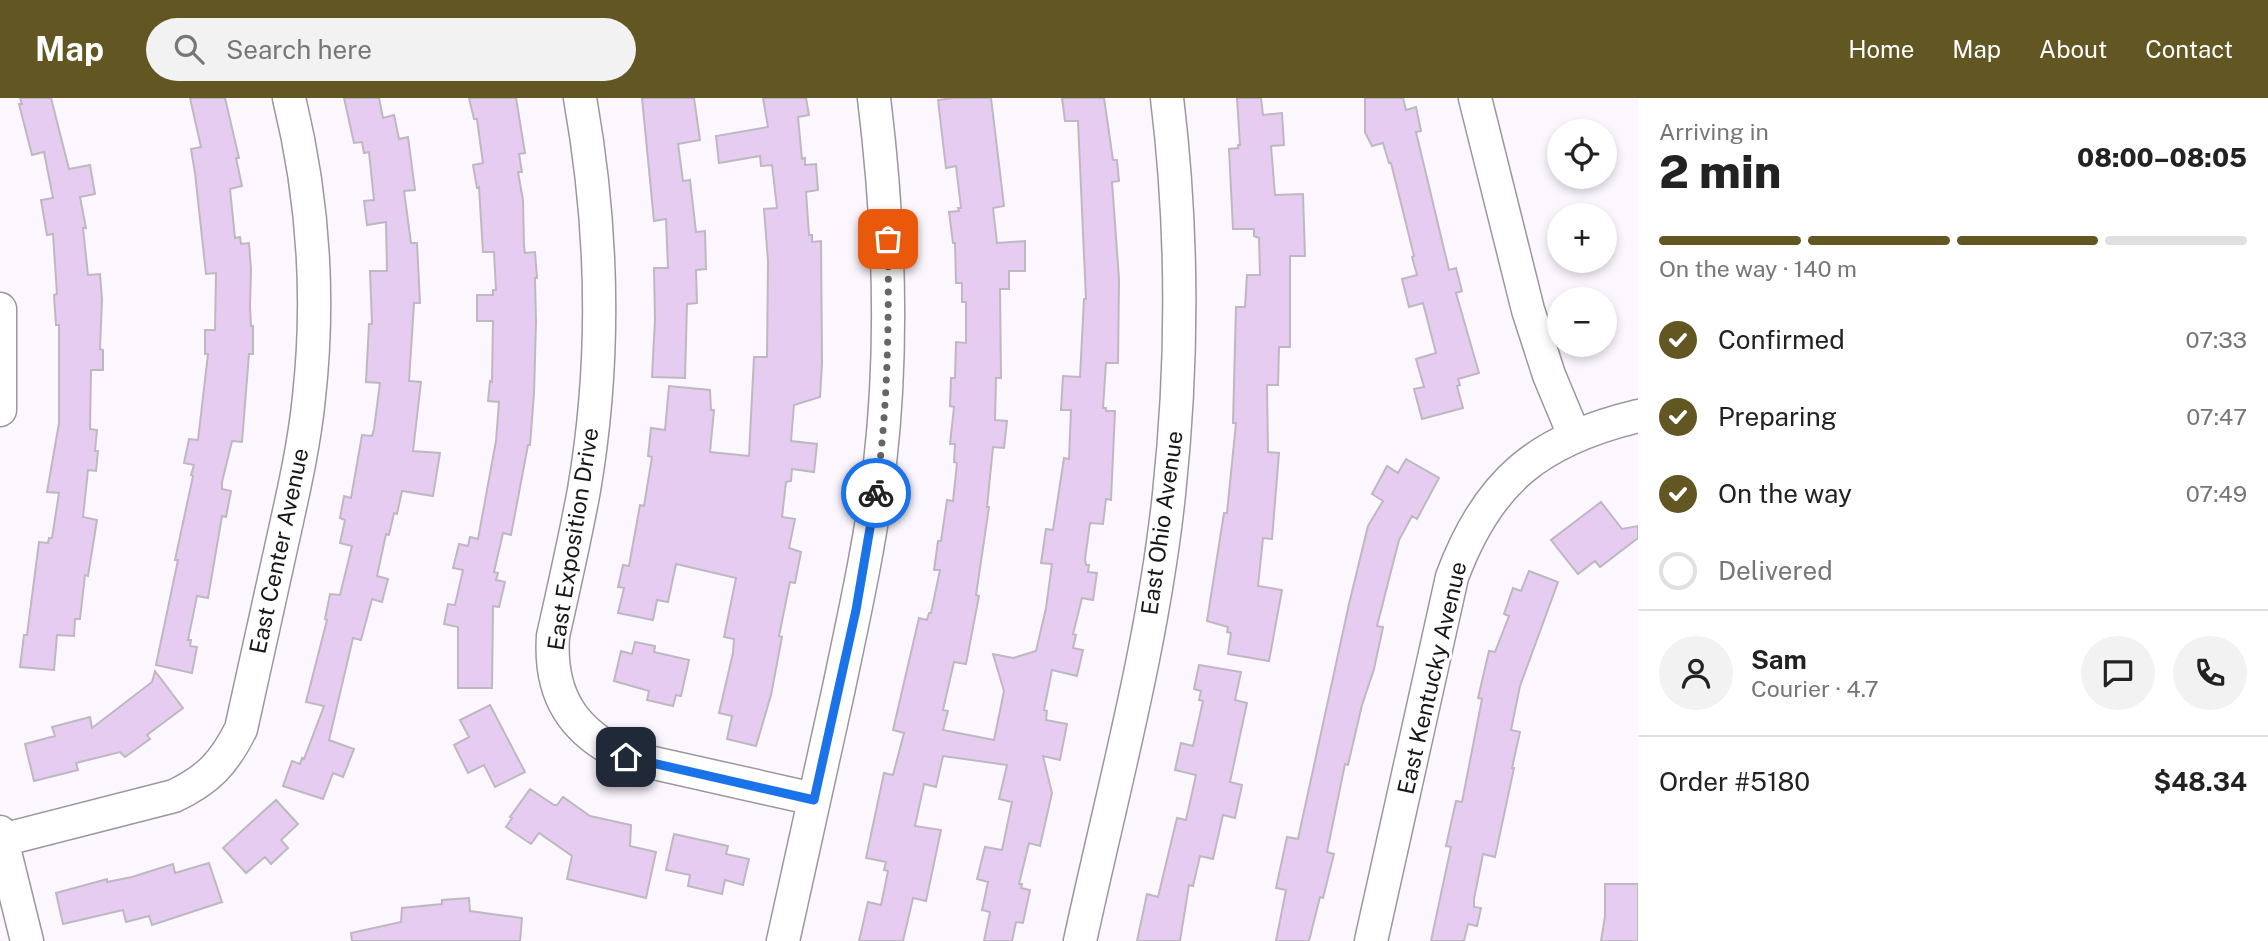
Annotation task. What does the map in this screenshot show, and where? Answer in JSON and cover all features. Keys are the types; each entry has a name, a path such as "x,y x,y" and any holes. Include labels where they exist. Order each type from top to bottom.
{"street":[{"name":"East Center Avenue","path":"1,836 174,796 195,786 217,768 231,750 241,729 295,486 313,354 315,299 311,221 289,98"},
{"name":"East Exposition Drive","path":"580,98 594,193 598,252 597,371 584,489 554,636 552,658 557,687 569,713 583,730 606,748 626,757 814,800"},
{"path":"783,941 870,537 880,463 886,401 888,239 874,98"},
{"name":"East Ohio Avenue","path":"1080,941 1139,673 1169,496 1177,406 1180,316 1178,227 1167,98"},
{"path":"1475,98 1528,310 1549,375 1574,435"},
{"path":"0,309 0,410"},
{"name":"East Kentucky Avenue","path":"1371,941 1452,577 1464,545 1480,515 1501,488 1527,464 1574,435 1638,416"},
{"path":"1,836 27,941"}],"building":[{"path":"20,98 51,98 69,169 90,165 95,194 80,197 86,228 83,228 88,275 100,274 102,299 100,349 103,350 103,370 91,370 90,429 97,430 95,451 98,451 96,471 88,470 83,517 97,520 88,576 85,575 80,619 75,619 74,636 57,635 54,670 20,667 24,635 27,635 39,542 48,543 49,538 52,538 59,493 47,492 59,423 59,325 56,325 54,295 57,294 53,234 47,235 41,200 53,198 44,152 32,155 19,104 22,104"},
{"path":"190,98 225,98 239,158 236,158 242,186 230,189 235,238 240,237 241,244 249,243 253,326 253,354 249,354 242,442 232,441 222,482 222,489 231,491 226,517 222,516 208,598 197,596 188,640 191,640 190,646 197,647 192,673 156,665 193,476 194,465 184,463 189,439 198,440 208,354 205,354 205,330 215,330 216,273 206,274 191,149 201,147"},
{"path":"344,98 379,98 383,118 394,115 399,139 408,137 415,190 404,191 411,243 417,243 420,303 414,303 409,381 421,382 413,451 440,453 433,496 402,491 397,514 394,513 389,535 386,534 377,576 388,579 382,602 372,599 361,640 353,638 329,740 354,749 343,777 333,773 323,799 283,786 292,761 300,764 302,758 304,759 324,706 306,702 327,620 325,619 330,594 340,595 352,546 340,543 345,520 340,518 344,496 351,498 362,435 372,436 374,429 380,383 366,382 369,324 372,324 370,271 387,271 386,222 367,225 364,201 374,200 369,152 364,153 362,142 354,143"},
{"path":"469,98 516,98 525,153 519,154 522,172 518,172 523,200 524,246 525,253 535,252 537,278 530,445 511,535 503,533 494,572 498,573 496,580 505,582 499,607 493,606 492,688 458,688 458,627 444,624 448,604 455,605 463,570 453,568 459,544 468,546 470,537 478,539 496,441 499,402 488,401 490,381 492,382 493,321 477,321 477,295 493,295 493,290 496,290 494,252 483,252 479,187 477,188 473,165 483,163 477,119 474,119"},
{"path":"642,98 694,98 700,140 678,144 683,181 690,180 696,232 705,231 706,269 696,270 697,303 687,304 685,378 652,377 654,268 668,268 666,219 654,221"},
{"path":"763,98 806,98 809,115 798,117 802,159 805,158 805,165 816,164 818,190 806,192 809,235 812,235 812,242 821,241 822,363 820,397 794,405 791,441 817,444 814,472 792,469 791,481 786,482 782,517 795,519 789,548 801,552 795,583 790,582 771,695 756,746 727,739 732,716 719,713 733,653 734,639 724,637 736,578 676,564 668,602 657,600 653,620 618,613 624,588 618,587 623,565 629,566 640,505 644,506 652,457 648,456 651,428 665,430 669,386 710,390 711,410 714,410 710,452 749,456 754,357 767,357 768,261 764,209 777,208 772,165 761,166 760,156 719,163 716,136 768,127"},
{"path":"991,98 1004,206 993,208 997,243 1025,241 1025,271 1009,271 1009,289 1000,289 1001,378 996,378 995,420 1007,421 1004,448 993,447 989,507 976,595 979,596 966,664 954,662 943,710 948,711 943,730 994,740 1004,691 993,654 1013,658 1036,651 1046,608 1052,564 1041,563 1046,529 1053,530 1064,458 1069,459 1071,410 1061,410 1063,376 1080,377 1086,299 1078,121 1065,121 1062,98 1104,98 1113,160 1117,160 1119,181 1112,182 1119,279 1118,363 1106,363 1103,408 1106,408 1106,411 1115,411 1111,500 1106,499 1103,524 1090,523 1085,559 1086,565 1089,565 1088,572 1097,573 1093,600 1082,598 1073,634 1076,635 1073,648 1083,650 1077,676 1052,670 1044,710 1047,711 1046,720 1067,724 1060,760 1043,756 1052,793 1040,846 1029,843 1019,884 1022,884 1021,888 1030,890 1023,923 1016,922 1012,941 984,941 990,912 982,910 988,882 977,879 985,847 1002,850 1012,802 999,799 1007,765 943,756 936,787 924,784 915,826 941,830 926,901 913,898 903,941 859,941 868,902 881,905 888,871 884,870 886,862 866,858 884,773 893,775 904,733 893,730 919,618 927,620 931,613 940,570 934,570 938,541 941,541 947,500 953,501 957,463 954,462 955,444 950,444 954,407 950,406 951,378 955,378 956,342 966,343 966,302 962,302 962,283 956,283 955,243 949,212 959,211 958,208 961,208 956,166 946,168 938,100"},
{"path":"1237,98 1261,98 1263,115 1282,113 1284,145 1271,146 1275,195 1303,194 1305,256 1290,256 1290,347 1279,347 1278,385 1267,385 1268,452 1279,453 1272,539 1263,538 1258,586 1282,590 1269,661 1228,654 1231,633 1227,632 1228,627 1207,621 1224,513 1227,513 1236,423 1233,423 1236,307 1245,307 1247,275 1260,275 1259,238 1254,236 1254,229 1233,229 1229,149 1238,148 1240,145"},
{"path":"1365,98 1403,98 1406,110 1416,107 1421,131 1416,132 1449,270 1456,268 1462,291 1456,293 1479,373 1458,379 1460,385 1457,386 1463,408 1422,419 1414,389 1424,387 1416,359 1436,353 1423,303 1409,307 1402,279 1417,275 1412,257 1414,256 1391,163 1383,143 1372,146 1365,132"},
{"path":"1406,459 1439,478 1417,519 1412,516 1399,540 1377,626 1383,627 1374,669 1362,705 1348,765 1345,764 1327,852 1334,854 1309,941 1276,941 1286,890 1276,888 1287,837 1298,839 1368,526 1383,501 1372,494 1387,466 1398,473"},
{"path":"1601,502 1622,529 1638,526 1638,538 1600,567 1595,561 1578,574 1551,540"},
{"path":"1529,571 1558,582 1520,686 1511,730 1520,732 1514,768 1495,857 1483,854 1474,899 1474,907 1481,908 1477,926 1468,924 1464,941 1431,941 1451,847 1446,846 1456,801 1462,802 1482,699 1478,698 1489,651 1495,652 1509,616 1504,614 1513,588 1521,591"},
{"path":"635,642 655,646 654,652 689,660 681,696 676,695 673,706 647,700 649,691 614,681 621,651 632,654"},
{"path":"1199,665 1241,672 1235,700 1247,703 1230,782 1242,785 1235,818 1223,815 1213,859 1200,856 1193,886 1189,885 1180,941 1137,941 1147,894 1158,897 1177,818 1186,820 1196,775 1175,770 1181,743 1193,746 1203,701 1199,700 1201,691 1194,689"},
{"path":"155,671 183,708 147,735 150,739 125,757 120,752 76,763 78,770 34,781 25,744 55,736 52,727 90,717 92,728 152,682"},
{"path":"490,705 525,772 495,787 484,765 468,773 454,745 469,737 460,720"},
{"path":"530,789 554,805 563,797 590,816 631,825 630,846 656,852 646,898 567,879 572,856 539,833 531,844 506,827"},
{"path":"276,800 298,824 281,840 288,848 271,864 265,857 246,873 223,848"},
{"path":"674,834 728,846 726,854 749,859 743,885 725,880 722,894 688,886 690,875 666,870"},
{"path":"209,863 222,902 152,925 149,916 126,922 123,910 63,924 56,893 107,879 107,882 132,877 173,864 175,873"},
{"path":"1605,884 1638,884 1638,941 1601,941 1605,916"},
{"path":"469,898 470,911 522,918 520,941 352,941 351,933 401,922 402,908"}],"way so far":[{"path":"876,493 887,389 888,239"}],"route":[{"path":"626,757 814,800 856,610 876,493"}]}
